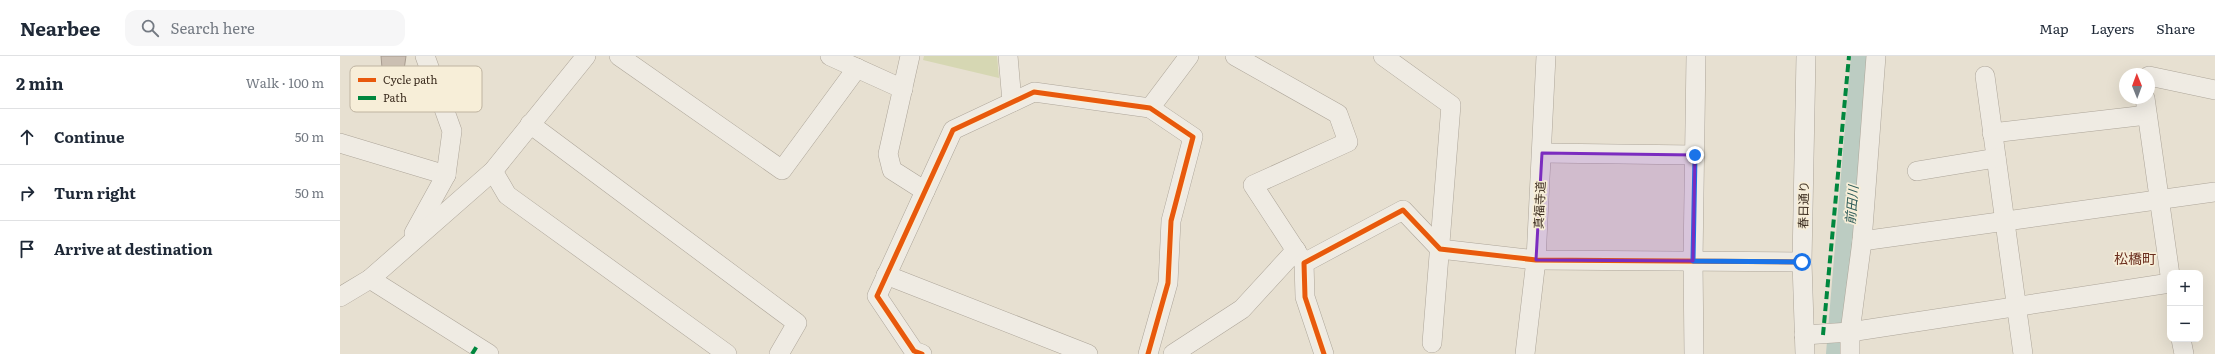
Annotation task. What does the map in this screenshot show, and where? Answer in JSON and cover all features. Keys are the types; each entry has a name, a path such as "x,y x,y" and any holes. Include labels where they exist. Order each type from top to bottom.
{"street":[{"path":"425,56 429,66"},
{"path":"340,297 370,279 408,244 493,171 586,56"},
{"path":"619,56 782,170 857,68"},
{"path":"830,56 903,89"},
{"path":"910,56 888,154 892,170 926,191"},
{"path":"1008,56 1012,102"},
{"path":"1150,108 1189,56"},
{"path":"1235,56 1338,114 1348,142 1253,185 1300,256 1305,297 1324,354"},
{"path":"1383,56 1451,105 1432,343"},
{"name":"真福寺道","path":"1525,354 1536,260 1546,56"},
{"path":"1694,354 1693,261 1696,56"},
{"name":"春日通り","path":"1805,354 1802,262 1806,56"},
{"path":"1850,354 1850,332 1862,241 1876,56"},
{"path":"1985,76 2023,354"},
{"path":"2155,77 2215,90"},
{"path":"922,354 914,351 877,296 953,130 1034,92 1150,108 1193,137 1171,221 1168,283 1148,354"},
{"path":"1992,133 2146,106 2169,270"},
{"path":"408,244 446,175 452,131 445,112"},
{"path":"530,124 797,322 779,354"},
{"path":"340,143 446,175"},
{"path":"1542,153 1695,155"},
{"path":"1917,171 1996,158"},
{"path":"493,171 508,195 727,354"},
{"path":"1862,241 2004,220 2215,192"},
{"path":"1173,354 1242,309 1300,256 1403,210 1440,249 1536,260 1802,262"},
{"path":"886,275 1088,354"},
{"path":"370,279 489,354"},
{"path":"1804,335 1823,335 1850,332 2167,283"},
{"path":"2182,342 2184,354"}],"highlighted area":[{"path":"1542,153 1695,155 1693,261 1536,260"}],"green space":[{"path":"924,56 997,56 999,78 923,60"}],"building":[{"path":"381,56 406,56 405,66 382,66"}],"waterway":[{"name":"前田川","path":"1838,354 1863,56"}],"marked path":[{"path":"1823,335 1849,56"},
{"path":"472,354 477,346"}],"cycle path":[{"path":"922,354 914,351 877,296 953,130 1034,92 1150,108 1193,137 1171,221 1168,283 1148,354"},
{"path":"1324,354 1305,297 1304,263 1403,210 1440,249 1536,260 1802,262"}],"district":[{"name":"松橋町","path":"2135,258"}],"route":[{"path":"1695,155 1693,261 1802,262"}]}
